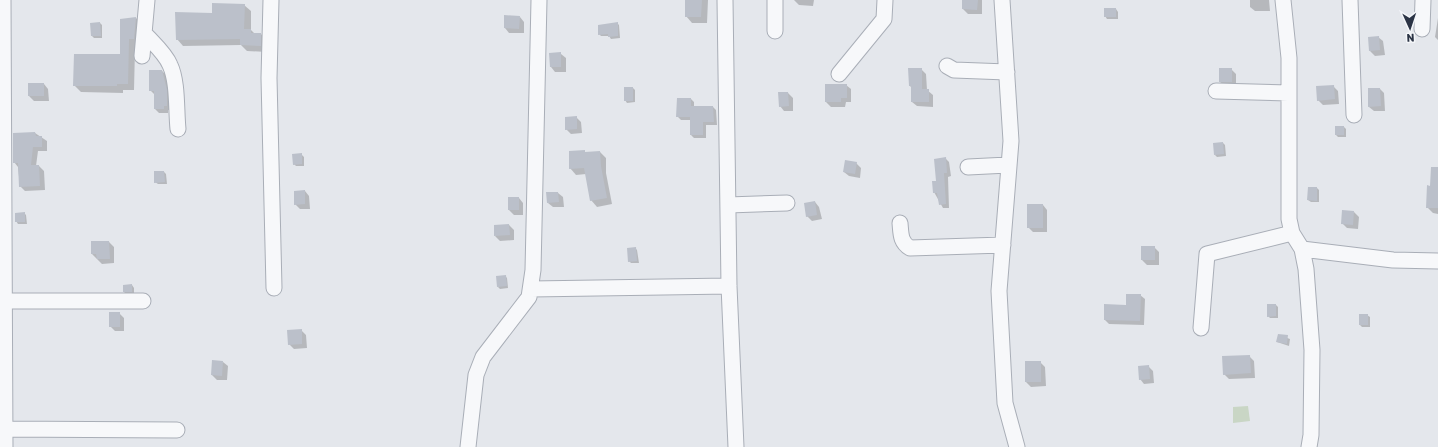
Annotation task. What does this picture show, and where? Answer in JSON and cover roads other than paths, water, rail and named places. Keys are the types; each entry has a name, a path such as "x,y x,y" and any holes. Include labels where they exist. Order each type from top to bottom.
{"street":[{"path":"3,0 3,429 6,447"},
{"path":"142,56 147,0"},
{"path":"271,0 269,78 274,288"},
{"path":"468,447 476,375 479,367 483,357 529,297 531,289 533,270 539,0"},
{"path":"724,0 729,286 736,447"},
{"path":"775,0 775,31"},
{"path":"839,74 884,19 885,0"},
{"path":"1002,0 1011,141 999,291 1005,403 1017,447"},
{"path":"1283,0 1289,58 1289,219 1292,233 1302,249 1306,269 1312,350 1311,435 1309,447"},
{"path":"1350,0 1354,115"},
{"path":"1422,29 1423,0"},
{"path":"145,34 166,57 170,65 173,77 178,129"},
{"path":"946,66 954,70 1007,72"},
{"path":"1216,91 1288,93"},
{"path":"968,167 1008,165"},
{"path":"728,205 788,203"},
{"path":"900,223 904,245 910,248 1003,245"},
{"path":"1201,328 1207,254 1292,233"},
{"path":"1302,249 1393,260 1438,262"},
{"path":"531,289 729,286"},
{"path":"4,301 143,301"},
{"path":"3,429 177,430"}]}
